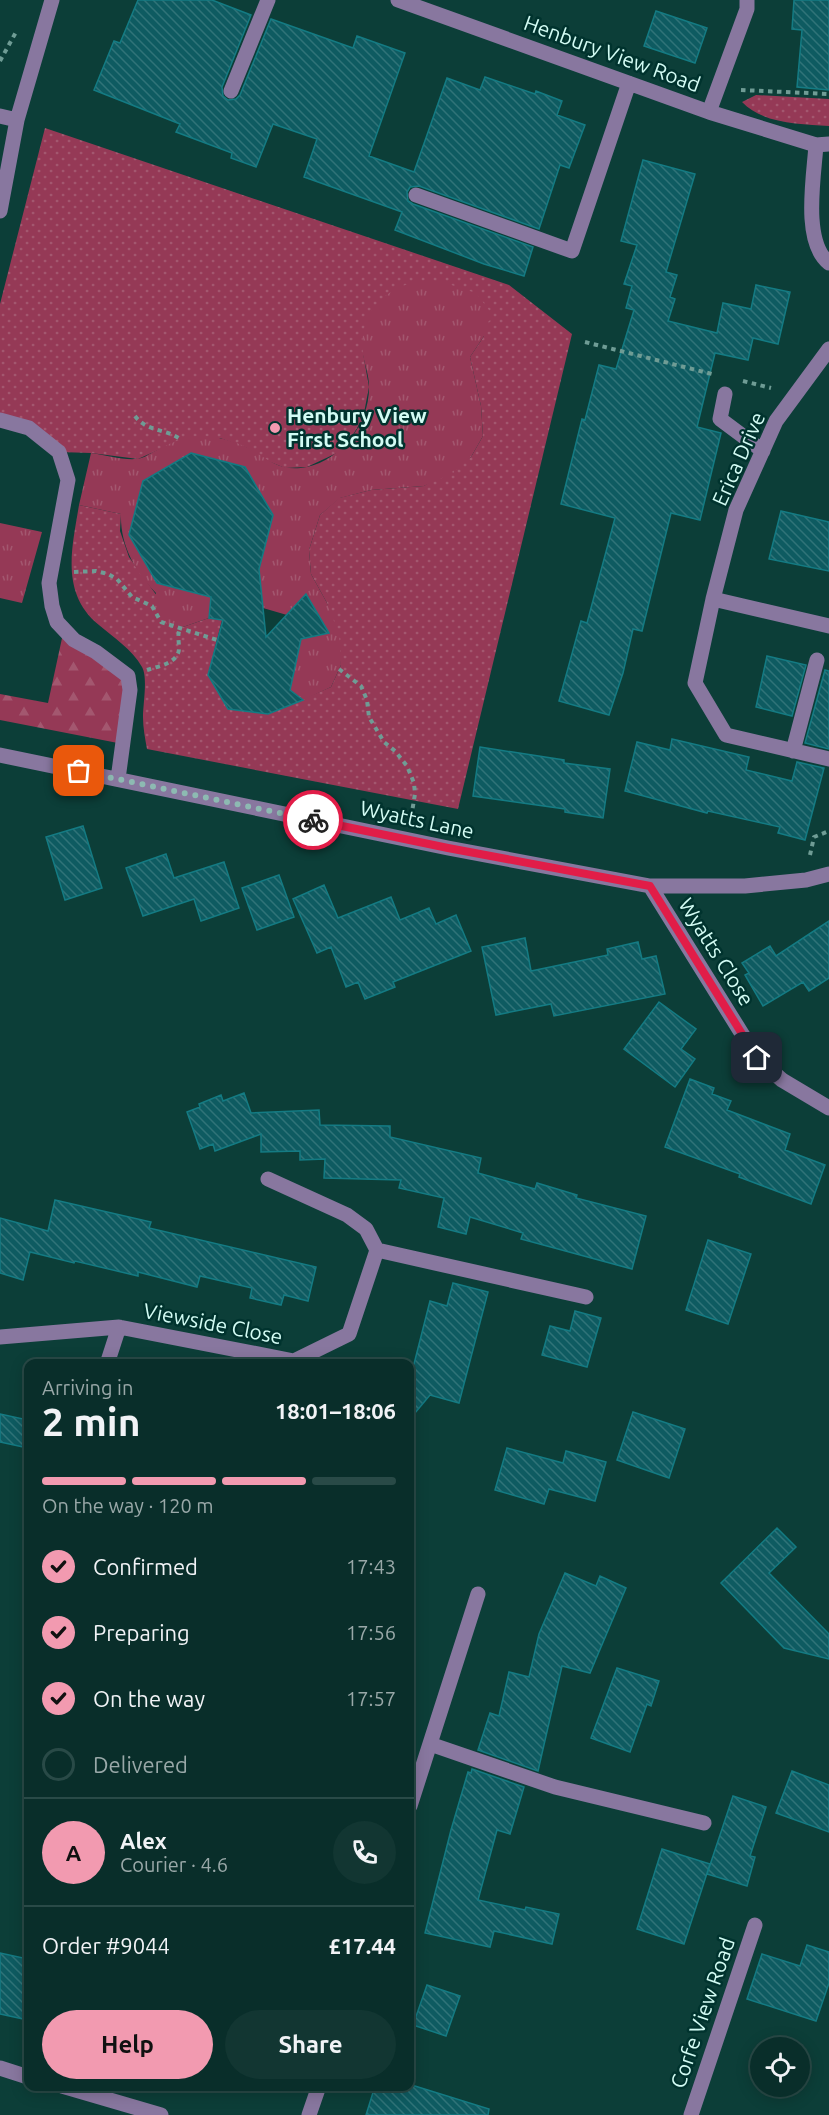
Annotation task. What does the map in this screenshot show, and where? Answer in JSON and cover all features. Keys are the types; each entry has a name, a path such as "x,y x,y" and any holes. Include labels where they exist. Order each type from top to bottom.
{"street":[{"path":"0,211 17,120 52,0"},
{"path":"231,91 268,0"},
{"name":"Henbury View Road","path":"398,0 709,112 823,144"},
{"name":"Henbury View Road","path":"709,112 747,9 747,0"},
{"path":"416,195 572,251 629,83"},
{"path":"0,116 17,120"},
{"path":"823,144 811,213 820,256 829,263"},
{"name":"Erica Drive","path":"793,751 726,735 695,683 713,599 736,510 777,422 829,349"},
{"path":"726,394 720,419 764,451"},
{"path":"0,420 29,428 59,452 68,480 49,586 52,606 57,622 74,640 96,652 128,676 130,690 118,779"},
{"path":"713,599 829,626"},
{"path":"817,660 793,751 829,759"},
{"name":"Wyatts Lane","path":"0,754 406,840 650,886 745,886 806,880 829,874"},
{"name":"Wyatts Close","path":"650,886 757,1058 782,1080 829,1108"},
{"path":"268,1179 347,1215 366,1228 377,1250 586,1297"},
{"name":"Viewside Close","path":"298,1359 349,1334 377,1250"},
{"name":"Viewside Close","path":"0,1337 119,1327 284,1359"},
{"name":"Viewside Close","path":"109,1359 119,1327"},
{"path":"414,1794 478,1594"},
{"path":"430,1744 555,1787 704,1823"},
{"name":"Corfe View Road","path":"691,2115 755,1925"},
{"path":"0,2068 24,2076"},
{"path":"79,2091 161,2115"},
{"path":"309,2115 317,2091"}],"path":[{"path":"717,92 750,89 829,94"},
{"path":"585,342 718,375"},
{"path":"741,381 796,395"},
{"path":"135,416 148,429 170,433 180,439"},
{"path":"51,573 96,571 108,574 117,579 132,597 152,606 161,622 217,640"},
{"path":"128,676 173,661 179,646 176,640 180,628"},
{"path":"339,669 361,686 367,700 369,717 384,742 407,766 414,783 416,795 406,840"}],"green space":[{"path":"756,95 829,99 829,126 782,122 760,115 742,102"},
{"name":"Henbury View First School","path":"45,128 509,285 572,334 458,809 147,749 143,721 144,671 128,649 99,625 78,599 72,569 72,553 79,505 121,514 120,531 129,557 180,628 209,618 222,620 208,675 228,709 268,714 331,687 341,665 327,603 311,574 309,550 320,515 339,498 371,490 424,486 471,457 483,436 481,406 470,357 484,336 363,353 369,387 363,418 339,452 307,467 285,468 245,447 220,438 158,450 138,459 91,453 59,452 0,420 0,304"},
{"path":"417,281 439,281 476,293 492,314 484,336 470,357 481,406 483,436 471,457 453,473 424,486 371,490 340,498 320,515 309,550 311,574 327,603 339,634 341,665 331,687 303,700 290,690 301,639 329,633 287,615 263,608 259,569 273,515 245,467 191,453 143,482 211,597 209,618 180,628 161,622 152,606 156,593 135,567 130,557 123,536 121,514 79,505 91,453 138,459 181,439 206,436 239,444 273,463 288,468 307,467 320,463 342,448 352,437 365,413 369,386 362,342 367,319 372,310 379,301 399,288"},
{"path":"0,523 42,532 22,603 0,598"},
{"path":"64,629 128,676 123,744 0,720 0,694 48,703"}],"building":[{"path":"138,0 212,0 251,15 222,87 223,96 228,100 236,99 240,95 271,19 353,48 357,36 405,53 369,156 414,172 447,78 480,90 485,77 535,94 536,91 562,101 557,115 585,125 569,168 560,165 539,229 419,186 410,187 407,192 408,201 413,204 533,247 524,276 484,264 395,230 402,212 304,177 317,139 273,124 256,167 231,158 232,153 176,132 180,124 94,90 114,41 120,43"},
{"path":"794,0 829,0 829,90 797,87 802,30 792,29"},
{"path":"656,11 707,28 695,63 644,46"},
{"path":"643,160 695,174 666,272 677,275 670,297 675,299 668,321 717,333 723,303 751,309 756,285 790,292 778,344 753,338 748,360 715,353 697,427 721,433 700,520 671,513 642,631 633,629 623,673 609,715 559,701 581,621 587,623 615,518 561,504 582,419 585,420 599,365 616,369 634,310 626,308 632,286 624,284 637,245 621,241"},
{"path":"191,453 245,467 273,515 259,569 266,637 306,594 329,633 301,639 290,690 303,700 268,714 228,709 208,675 223,620 209,618 211,597 157,583 129,535 143,481"},
{"path":"781,511 829,522 829,571 769,559"},
{"path":"767,656 806,665 792,716 756,707"},
{"path":"825,670 829,671 829,749 805,743"},
{"path":"672,739 749,757 746,770 792,781 797,762 824,768 805,840 778,833 780,827 708,811 707,813 625,791 637,742 670,750"},
{"path":"480,747 610,769 603,818 565,812 565,809 473,796"},
{"path":"83,826 102,888 65,900 46,837"},
{"path":"166,854 174,878 224,862 239,908 201,921 194,899 143,916 126,868"},
{"path":"279,875 294,917 257,930 242,888"},
{"path":"324,885 338,918 391,897 400,920 429,908 436,924 456,915 471,951 393,982 395,987 365,999 358,982 346,987 331,947 317,953 293,899"},
{"path":"829,921 829,978 809,991 803,982 763,1006 745,975 749,973 742,963 770,946 776,956"},
{"path":"525,938 531,971 608,955 607,949 638,942 642,959 656,956 665,994 554,1016 551,1004 496,1015 482,947"},
{"path":"659,1002 696,1029 681,1049 695,1059 675,1087 624,1049"},
{"path":"690,1079 714,1088 712,1094 731,1101 727,1110 790,1134 785,1150 825,1165 811,1204 739,1177 740,1174 665,1147"},
{"path":"244,1093 251,1113 319,1110 320,1125 390,1126 390,1137 481,1158 478,1173 535,1189 537,1183 577,1195 576,1198 646,1216 632,1269 521,1239 523,1233 470,1217 466,1234 438,1227 444,1198 399,1188 401,1180 324,1178 325,1159 300,1160 300,1151 261,1152 261,1134 215,1151 213,1144 200,1149 187,1112 221,1095 223,1101"},
{"path":"55,1200 151,1222 149,1228 316,1267 308,1301 284,1295 281,1305 250,1298 252,1288 200,1276 197,1287 138,1272 138,1276 30,1252 23,1280 0,1273 0,1218 48,1231"},
{"path":"708,1240 751,1254 728,1324 686,1310"},
{"path":"453,1283 488,1292 459,1403 430,1395 414,1414 414,1364 430,1301 447,1306"},
{"path":"575,1311 601,1318 587,1367 542,1355 550,1326 570,1331"},
{"path":"633,1412 685,1429 669,1478 617,1460"},
{"path":"0,1414 24,1419 24,1447 0,1442"},
{"path":"507,1448 563,1463 566,1451 606,1462 595,1501 549,1489 544,1504 495,1490"},
{"path":"777,1528 796,1547 769,1573 829,1634 829,1659 784,1648 721,1583"},
{"path":"565,1573 596,1586 600,1576 626,1588 590,1673 562,1666 538,1771 478,1750 490,1713 499,1716 509,1672 529,1677 539,1634"},
{"path":"617,1668 659,1681 651,1706 647,1704 630,1752 591,1738"},
{"path":"472,1769 524,1787 510,1834 497,1830 478,1900 525,1910 526,1907 559,1914 552,1944 494,1931 490,1947 425,1933 451,1830 468,1772 471,1773"},
{"path":"792,1771 829,1785 829,1832 776,1813"},
{"path":"733,1796 766,1807 750,1856 755,1857 747,1886 707,1874"},
{"path":"662,1849 710,1864 684,1944 637,1929"},
{"path":"807,1945 829,1952 829,1983 816,2021 747,1999 762,1954 800,1966"},
{"path":"0,1953 24,1958 24,2019 0,2014"},
{"path":"427,1985 460,1996 446,2036 414,2025"},
{"path":"414,2086 489,2109 488,2115 366,2115 373,2091 414,2091"}],"way so far":[{"path":"79,771 313,820"}],"place":[{"name":"Henbury View First School","path":"275,428"}],"route":[{"path":"313,820 650,886 757,1058"}]}
